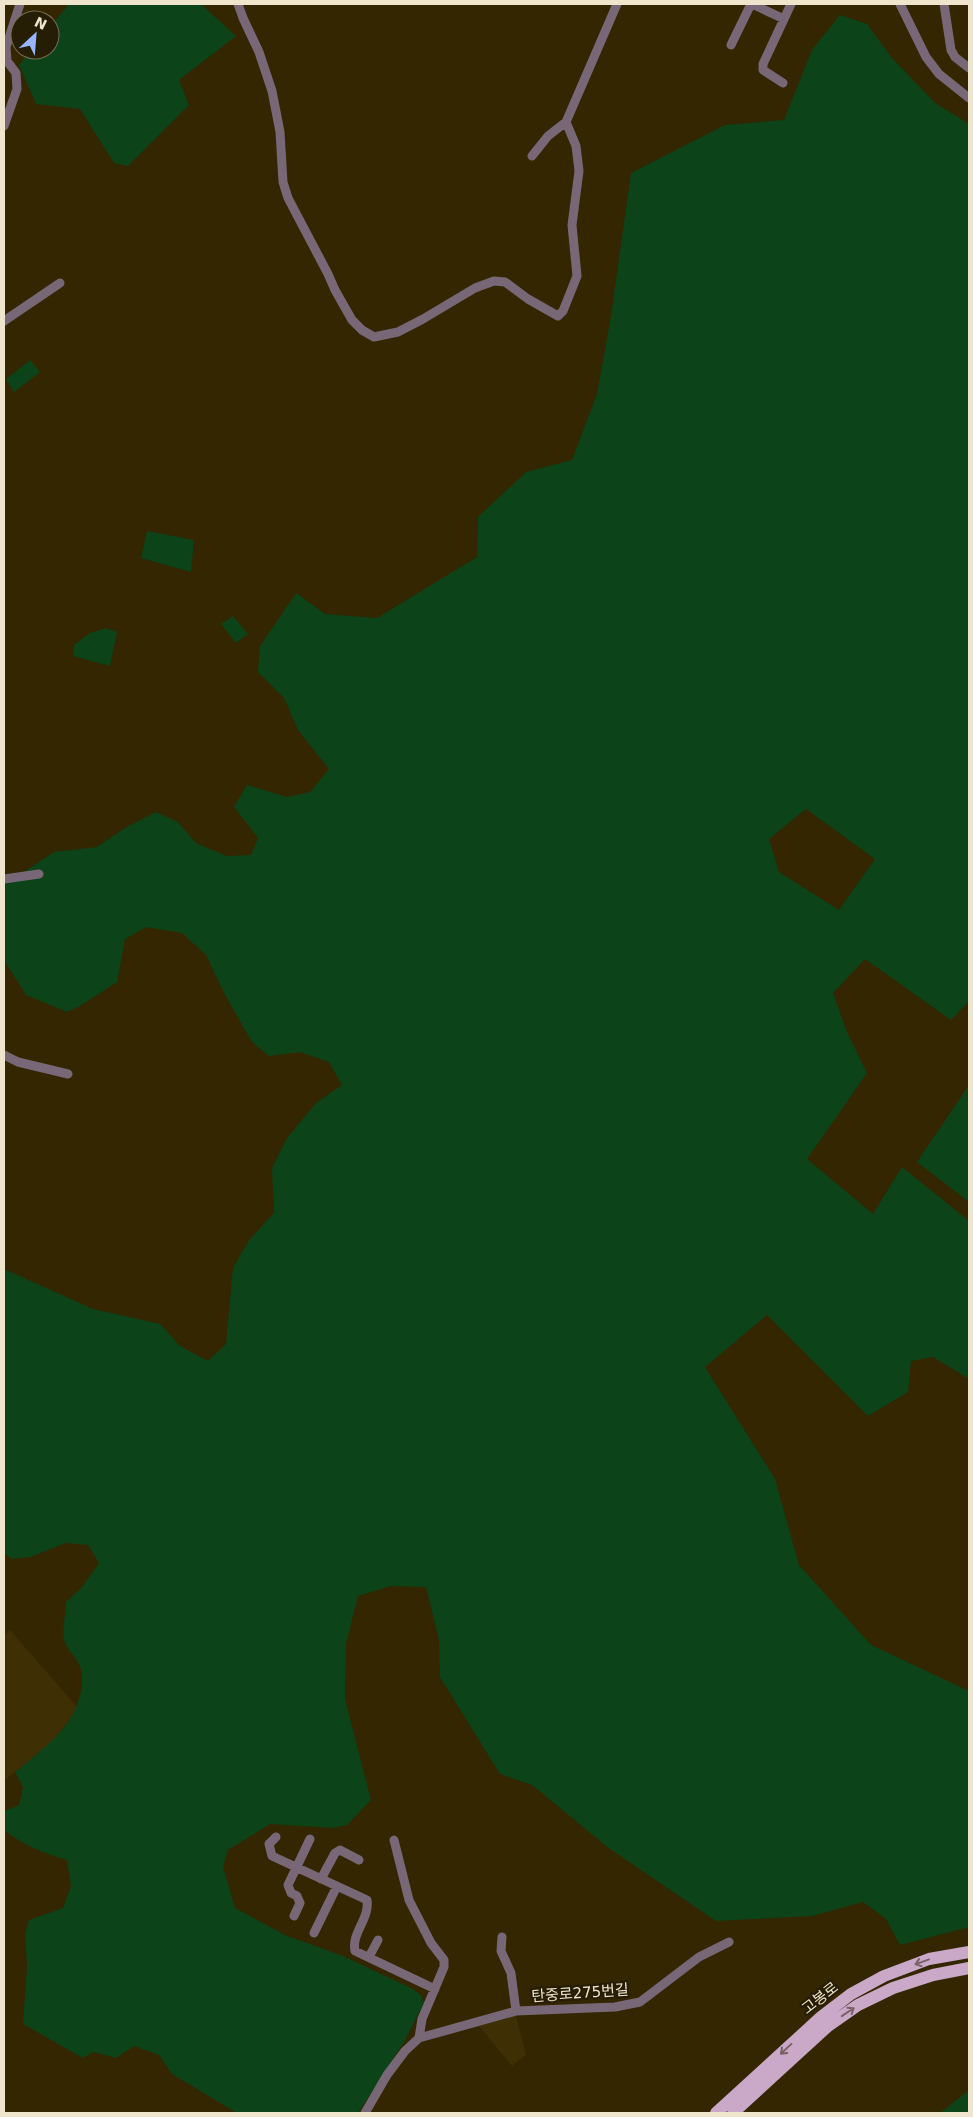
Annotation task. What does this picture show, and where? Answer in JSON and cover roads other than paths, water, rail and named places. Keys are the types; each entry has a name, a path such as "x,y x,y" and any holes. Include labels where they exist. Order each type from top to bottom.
{"main road":[{"name":"고봉로","path":"716,2113 821,2017 851,1994 884,1976 929,1960 969,1952"},
{"name":"고봉로","path":"733,2113 828,2026 858,2005 893,1988 925,1977 969,1968"}],"street":[{"path":"4,126 17,89 16,73 7,61 6,47 20,4"},
{"path":"238,4 259,52 272,91 280,132 283,182 288,198 352,320 362,330 374,337 398,332 476,288 494,281 505,282 528,300 558,316 563,311 577,276 572,225 579,171 576,146 566,122"},
{"path":"532,156 548,136 566,122 617,4"},
{"path":"731,45 752,4 784,19"},
{"path":"783,83 763,70 763,64 791,4"},
{"path":"900,4 926,57 939,74 969,98"},
{"path":"944,4 951,50 955,57 969,68"},
{"path":"4,320 60,283"},
{"path":"4,879 39,874"},
{"path":"4,1058 68,1074"},
{"path":"276,1838 269,1844 272,1856 367,1900 369,1909 354,1943 355,1951 434,1989"},
{"path":"294,1916 300,1903 297,1896 291,1893 288,1886 310,1839"},
{"path":"394,1840 409,1900 431,1943 444,1960 444,1967 422,2019 419,2038"},
{"path":"321,1879 335,1853 340,1850 359,1860"},
{"path":"314,1933 337,1886"},
{"path":"502,1938 501,1951 511,1973 516,2011"},
{"path":"369,1957 378,1940"},
{"name":"탄중로275번길","path":"366,2113 387,2075 405,2051 419,2038 516,2011 615,2007 640,2002 699,1957 729,1942"}]}
